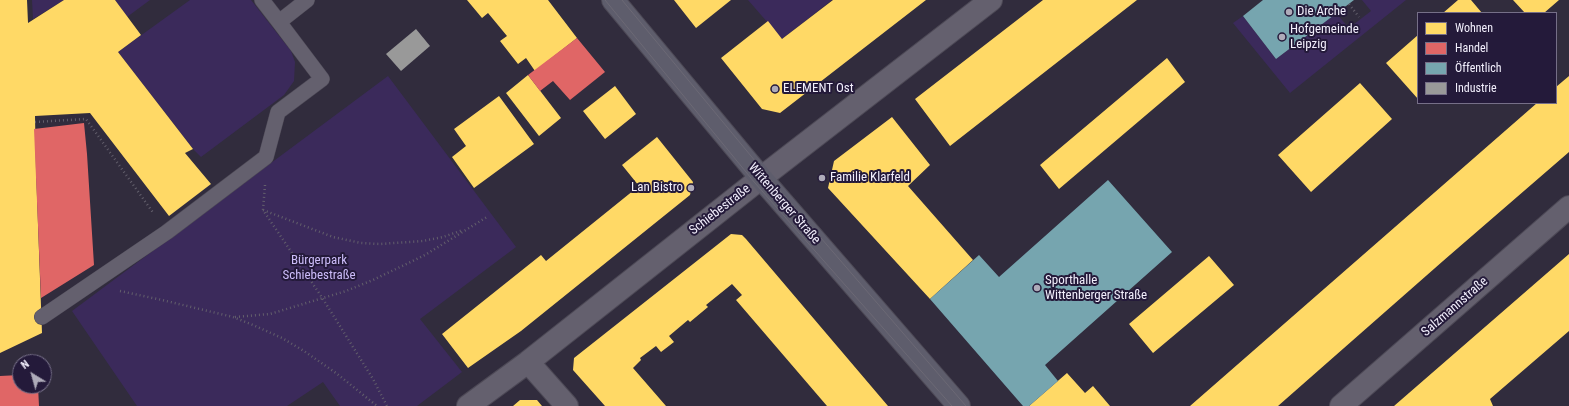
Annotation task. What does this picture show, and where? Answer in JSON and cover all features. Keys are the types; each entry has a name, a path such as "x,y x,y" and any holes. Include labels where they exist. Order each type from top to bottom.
{"main road":[{"name":"Wittenberger Straße","path":"614,0 761,178 959,406"}],"street":[{"name":"Schiebestraße","path":"468,406 528,362 761,178 992,0"},
{"name":"Salzmannstraße","path":"1341,406 1569,207"},
{"path":"528,362 567,406"}],"lane":[{"path":"42,318 167,232 266,157 278,112 322,78 262,0"},
{"path":"279,22 307,0"}],"path":[{"path":"1349,4 1359,17"},
{"path":"35,122 86,119 145,201"},
{"path":"266,157 263,210 323,299 373,379 387,406"},
{"path":"263,210 333,237 361,243 380,244 423,241 443,237 467,229"},
{"path":"233,317 270,314 323,299 373,280 425,255 487,216"},
{"path":"89,285 233,317 282,338 304,351 336,373 376,406"}],"green space":[{"path":"32,0 64,0 33,19"},
{"path":"115,0 150,0 127,17"},
{"path":"190,0 251,0 291,51 295,62 294,81 284,95 201,157 193,149 118,52"},
{"path":"748,0 832,0 782,39"},
{"path":"1362,0 1406,0 1290,93 1233,23 1243,16 1276,59 1336,13 1349,28 1371,11"},
{"name":"Bürgerpark Schiebestraße","path":"388,76 516,247 420,319 462,372 417,406 340,406 323,382 287,406 137,406 72,311"}],"building: Wohnen":[{"path":"0,0 27,0 28,23 64,0 115,0 141,35 118,52 193,149 185,153 211,184 169,216 90,113 35,116 42,333 0,353"},
{"path":"467,0 548,0 577,38 535,71 526,58 518,64 500,41 507,36 488,13 482,18"},
{"path":"674,0 731,0 696,28"},
{"path":"833,0 926,0 780,113 762,109 721,58 768,21 782,39"},
{"path":"1043,0 1137,0 950,146 915,99"},
{"path":"1458,0 1471,0 1481,12 1444,12"},
{"path":"1513,0 1559,0 1545,12 1524,12"},
{"path":"1417,36 1417,98 1386,63"},
{"path":"1167,58 1185,82 1059,189 1040,165"},
{"path":"528,75 561,118 539,136 506,93"},
{"path":"1569,76 1569,152 1278,406 1190,406 1536,104 1557,104 1557,86"},
{"path":"1360,83 1392,119 1311,192 1278,155"},
{"path":"615,86 636,114 605,139 583,111"},
{"path":"499,96 534,144 474,188 452,157 466,146 454,129"},
{"path":"892,117 930,165 908,186 973,260 930,299 828,188 834,161"},
{"path":"657,137 693,182 690,195 521,331 468,368 442,334 541,255 546,261 639,186 622,165"},
{"path":"731,234 742,235 746,239 888,406 827,406 736,300 742,295 732,284 706,305 708,307 690,322 688,320 669,336 674,342 661,352 656,346 640,358 641,360 633,368 666,406 605,406 573,370 574,358"},
{"path":"1569,254 1569,331 1490,399 1493,406 1394,406"},
{"path":"1209,256 1234,285 1153,353 1129,324"},
{"path":"1067,373 1085,393 1093,386 1110,406 1029,406"},
{"path":"520,400 537,400 542,406 513,406"}],"building: Handel":[{"path":"577,38 605,72 570,100 553,81 540,91 528,75"},
{"path":"84,123 94,265 41,298 34,129"},
{"path":"12,375 12,394 38,394 39,406 0,406 0,376"}],"building: Öffentlich":[{"name":"Hofgemeinde Leipzig","path":"1263,0 1354,0 1276,59 1243,16"},
{"name":"Sporthalle Wittenberger Straße","path":"1108,180 1172,252 1045,365 1058,381 1029,406 1023,406 930,299 979,255 999,277"}],"building: Industrie":[{"path":"416,29 430,46 401,71 386,54"}],"tram line":[{"path":"605,0 755,183 952,406"},
{"path":"622,0 770,179 966,406"}],"place":[{"name":"Die Arche","path":"1289,12"},
{"name":"Hofgemeinde Leipzig","path":"1282,37"},
{"name":"ELEMENT Ost","path":"775,89"},
{"name":"Familie Klarfeld","path":"822,178"},
{"name":"Lan Bistro","path":"691,188"},
{"name":"Sporthalle Wittenberger Straße","path":"1037,288"}]}
